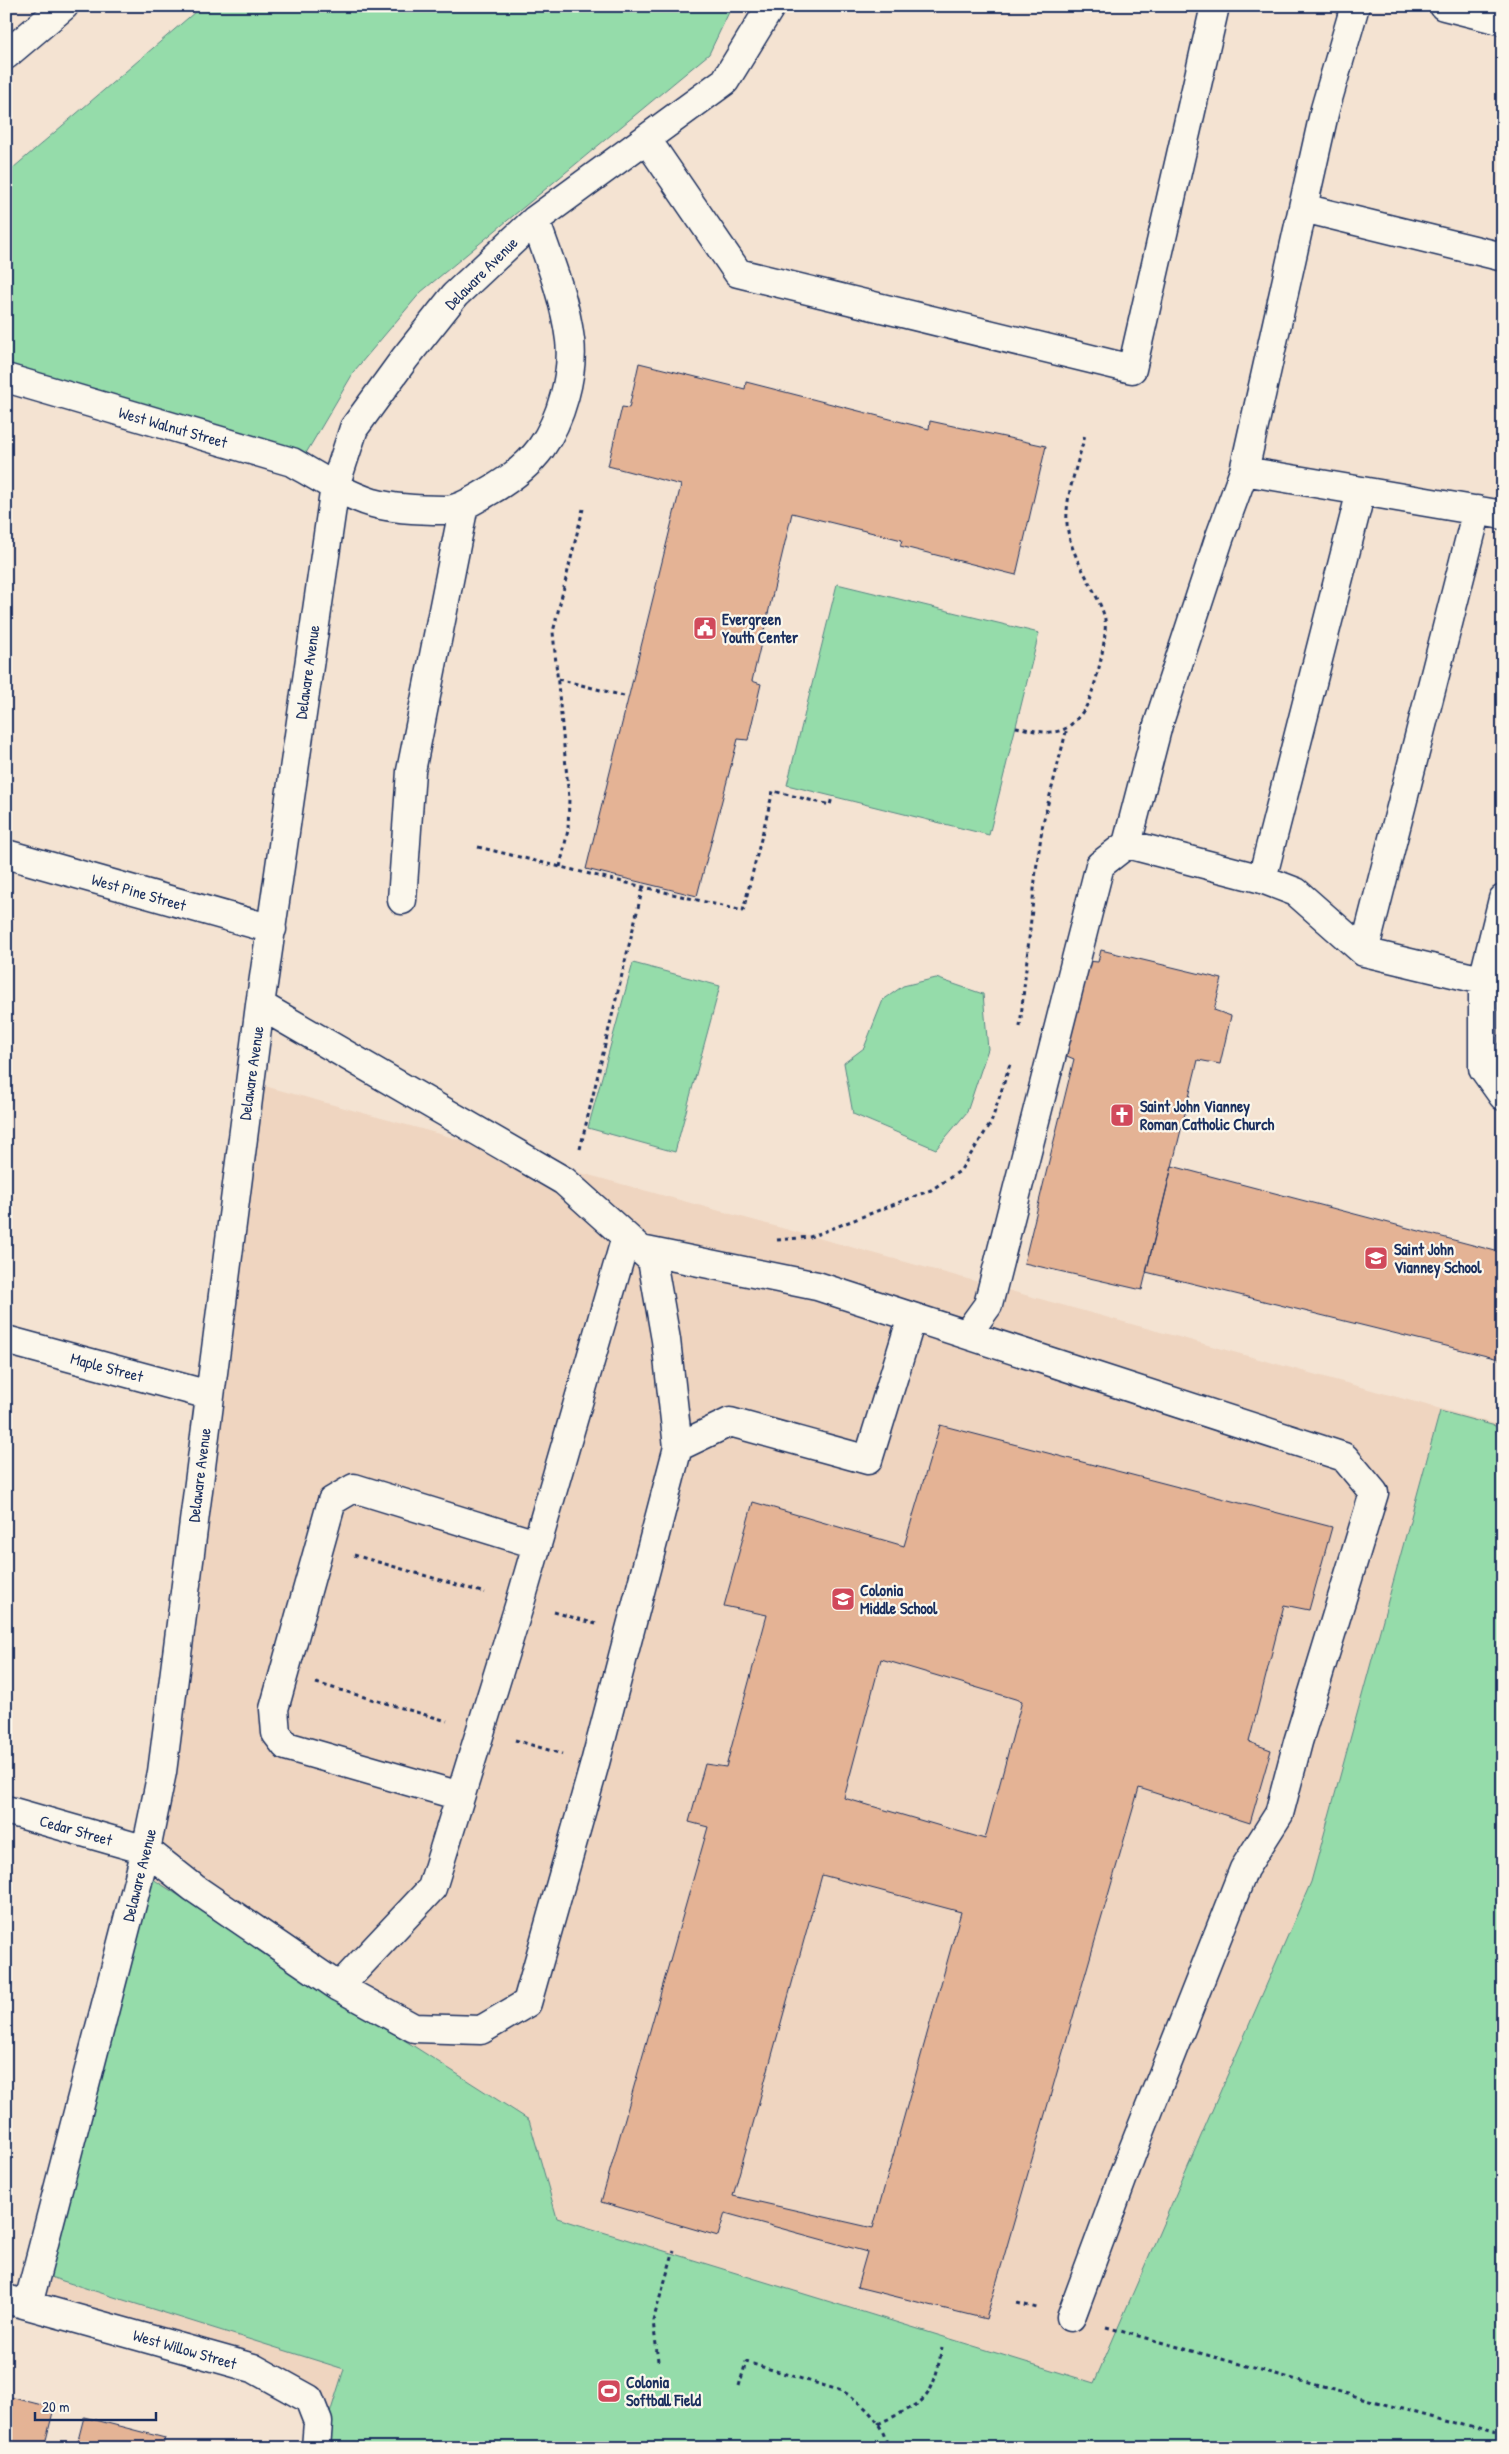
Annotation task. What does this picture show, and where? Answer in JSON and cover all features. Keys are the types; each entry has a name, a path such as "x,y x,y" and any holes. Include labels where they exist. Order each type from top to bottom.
{"main road":[{"path":"6,55 64,6"},
{"name":"Delaware Avenue","path":"17,2302 146,1850 162,1772 260,1005 335,486 354,428 405,358 455,295 535,220 647,140 725,81 772,6"},
{"path":"647,140 738,273 1132,369 1216,6"},
{"path":"967,1334 988,1305 1100,865 1127,844 1158,725 1219,539 1244,471 1325,109 1355,6"},
{"path":"1444,6 1503,21"},
{"path":"1303,208 1503,257"},
{"name":"West Walnut Street","path":"6,378 292,462 335,486 374,503 447,511 464,505 504,483 525,466 541,448 556,419 564,394 570,341 557,280 535,220"},
{"path":"1244,471 1490,513 1364,952"},
{"path":"1262,879 1361,491"},
{"path":"402,900 411,771 464,505"},
{"path":"1127,844 1262,879 1296,892 1364,952 1493,982"},
{"name":"West Pine Street","path":"6,854 272,929"},
{"path":"1503,899 1483,1068 1503,1096"},
{"path":"146,1850 194,1888 338,1987 414,2028 481,2030 528,2003 595,1763 678,1447 666,1340 652,1260 564,1181 260,1005"},
{"path":"634,1244 816,1286 1344,1458 1374,1493 1298,1742 1279,1814 1244,1869 1133,2150 1071,2317"},
{"path":"338,1987 432,1888 536,1544 634,1244"},
{"path":"678,1447 730,1422 868,1460 912,1317"},
{"name":"Maple Street","path":"6,1340 209,1395"},
{"path":"460,1796 286,1746 276,1733 274,1709 332,1501 354,1488 536,1544"},
{"name":"Cedar Street","path":"6,1810 146,1850"},
{"name":"West Willow Street","path":"17,2302 261,2372 309,2399 318,2422 316,2448"}],"path":[{"path":"1019,1037 1036,870 1044,823 1067,728 1084,710 1091,695 1107,632 1105,616 1070,542 1067,523 1068,503 1085,434"},
{"path":"560,867 568,830 569,798 553,632 584,509"},
{"path":"558,679 628,697"},
{"path":"1016,727 1042,733 1067,728"},
{"path":"478,847 743,911 773,791 830,805 832,797"},
{"path":"580,1152 643,887"},
{"path":"774,1240 810,1238 931,1190 960,1170 991,1123 1011,1063"},
{"path":"345,1552 488,1594"},
{"path":"551,1612 597,1624"},
{"path":"315,1683 455,1723"},
{"path":"506,1738 570,1756"},
{"path":"658,2361 653,2321 674,2250"},
{"path":"1017,2302 1503,2437"},
{"path":"878,2424 919,2404 930,2393 936,2380 942,2348"},
{"path":"739,2386 746,2362 842,2391 855,2398 878,2424 885,2436 888,2448"}],"shaded area":[{"name":"Colonia Middle School","path":"250,1082 1503,1426 1503,2448 312,2448 309,2399 28,2305 146,1850"}],"green space":[{"path":"202,6 732,6 709,54 421,292 355,370 302,460 6,371 6,174"},
{"path":"837,584 1039,633 989,835 787,785"},
{"path":"633,963 720,986 675,1152 588,1128"},
{"path":"936,978 983,994 988,1049 967,1112 936,1149 853,1114 844,1063 864,1048 883,1000 903,986"},
{"path":"1440,1411 1503,1428 1503,2448 319,2448 344,2369 34,2272 142,1872 529,2120 557,2218 1094,2383 1311,1882"}],"building":[{"name":"Evergreen Youth Center","path":"639,363 745,389 746,382 929,429 930,421 1046,446 1016,575 900,546 902,540 792,513 752,681 761,684 748,740 738,739 697,896 586,869 681,485 608,466 622,407 629,408"},
{"name":"Saint John Vianney Roman Catholic Church","path":"1101,950 1222,979 1214,1010 1231,1016 1220,1064 1198,1060 1142,1290 1024,1263 1074,1059 1062,1054 1088,961 1098,962"},
{"name":"Saint John Vianney School","path":"1172,1166 1503,1253 1503,1360 1146,1272"},
{"name":"Colonia Middle School","path":"940,1425 1332,1527 1309,1610 1284,1605 1249,1742 1271,1750 1250,1823 1139,1788 986,2319 857,2287 867,2252 725,2213 718,2236 601,2202 708,1827 689,1822 705,1764 726,1767 767,1615 724,1606 753,1502 904,1546","holes":["881,1659 1022,1701 985,1839 844,1798","822,1875 961,1912 873,2228 733,2196"]},
{"path":"6,2396 54,2408 44,2448 6,2448"},
{"path":"84,2417 165,2438 162,2448 76,2448"}],"place":[{"name":"Evergreen Youth Center","path":"705,628"},
{"name":"Saint John Vianney Roman Catholic Church","path":"1122,1115"},
{"name":"Saint John Vianney School","path":"1376,1258"},
{"name":"Colonia Middle School","path":"843,1599"},
{"name":"Colonia Softball Field","path":"609,2391"}]}
